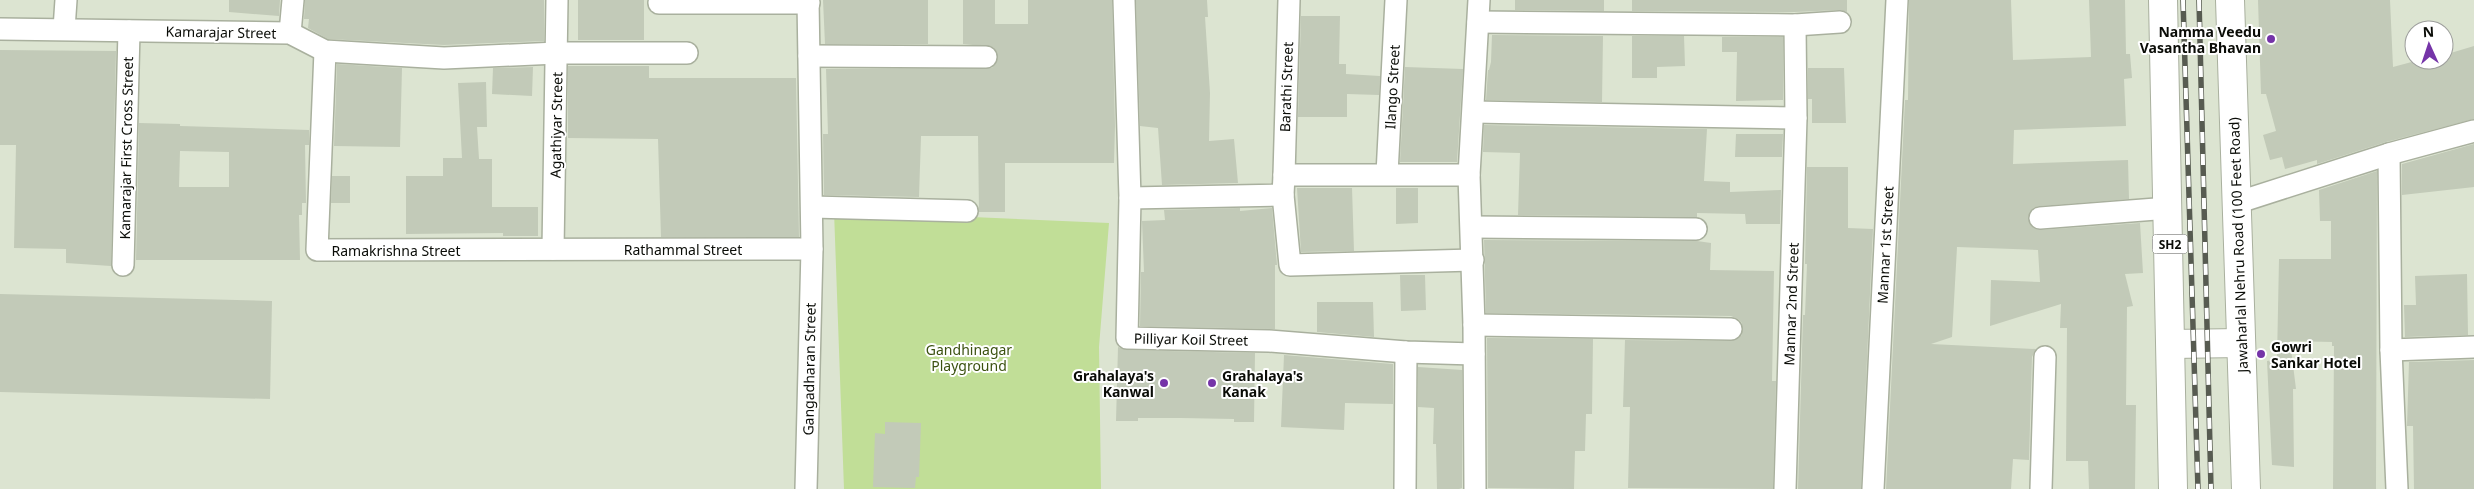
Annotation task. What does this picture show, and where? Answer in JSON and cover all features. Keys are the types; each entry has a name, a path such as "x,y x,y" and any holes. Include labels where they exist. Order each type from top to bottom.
{"main road":[{"name":"SH2","path":"2164,0 2173,489"},
{"name":"Jawaharlal Nehru Road (100 Feet Road)","path":"2230,0 2246,489"},
{"path":"2171,344 2241,343"}],"street":[{"path":"64,29 66,0"},
{"path":"290,33 293,0"},
{"name":"Agathiyar Street","path":"553,249 557,0"},
{"name":"Pilliyar Koil Street","path":"1124,0 1130,198 1127,338 1268,341 1406,352 1474,354"},
{"name":"Barathi Street","path":"1289,0 1283,185 1290,265 1473,260"},
{"name":"Ilango Street","path":"1387,174 1396,0"},
{"path":"1476,489 1473,260 1469,175 1479,0"},
{"name":"Mannar 1st Street","path":"1873,489 1897,0"},
{"path":"659,3 808,2"},
{"name":"Gangadharan Street","path":"806,489 812,250 808,2"},
{"path":"1478,22 1796,24 1840,22"},
{"name":"Mannar 2nd Street","path":"1785,489 1796,118 1796,24"},
{"name":"Kamarajar Street","path":"0,29 290,33 325,51 444,58 557,53 687,53"},
{"name":"Kamarajar First Cross Street","path":"123,265 129,31"},
{"name":"Ramakrishna Street","path":"325,51 317,250 553,249"},
{"path":"809,56 986,57"},
{"path":"1474,112 1796,118"},
{"path":"2236,203 2390,154 2474,131"},
{"path":"2390,154 2391,350 2397,489"},
{"path":"1130,198 1387,174 1469,175"},
{"path":"812,206 966,211"},
{"path":"2040,218 2169,208"},
{"path":"1472,226 1696,229"},
{"name":"Rathammal Street","path":"553,249 812,250"},
{"path":"1474,325 1730,329"},
{"path":"2391,350 2474,347"},
{"path":"1405,489 1406,352"},
{"path":"2041,489 2044,357"}],"green space":[{"name":"Gandhinagar Playground","path":"834,211 1109,223 1099,347 1101,489 844,489"}],"building":[{"path":"229,0 280,0 279,16 229,12"},
{"path":"305,0 544,0 544,41 444,45 328,39 308,28 309,19 304,19"},
{"path":"578,0 644,0 644,40 578,40"},
{"path":"823,0 928,0 928,44 825,44"},
{"path":"963,0 995,0 995,24 1028,24 1028,0 1112,0 1114,163 1005,163 1005,212 979,212 978,136 921,136 919,197 824,195 823,134 828,134 826,69 992,68 998,58 993,47 963,44"},
{"path":"1136,0 1207,0 1208,17 1205,17 1210,93 1209,141 1234,139 1238,183 1162,185 1158,128 1140,126"},
{"path":"1515,0 1604,0 1604,11 1515,10"},
{"path":"1632,0 1847,0 1847,12 1839,10 1795,12 1632,11"},
{"path":"1909,0 2011,0 2013,60 2091,57 2089,0 2125,0 2126,54 2130,54 2132,78 2124,79 2126,126 2014,130 2013,164 2128,160 2129,199 2039,206 2033,208 2028,218 2030,225 2041,230 2140,223 2143,273 2125,274 2133,306 2127,307 2126,405 2136,405 2135,489 2089,489 2088,461 2066,461 2067,328 2060,328 2061,304 1990,326 1991,280 2040,282 2038,250 1957,247 1952,337 1931,344 2036,349 2032,357 2029,460 2013,459 2011,489 1886,489 1905,100 1908,100"},
{"path":"2258,0 2390,0 2393,67 2404,64 2404,70 2454,70 2454,52 2474,46 2474,119 2386,142 2317,164 2317,160 2285,169 2282,157 2270,160 2263,135 2276,131 2266,94 2261,94"},
{"path":"1301,16 1340,16 1339,64 1346,64 1346,74 1380,76 1379,95 1347,94 1347,117 1298,117"},
{"path":"1492,35 1603,36 1602,102 1486,100"},
{"path":"1632,36 1684,36 1685,66 1657,67 1657,78 1632,78"},
{"path":"1722,37 1783,37 1783,100 1736,101 1737,52 1722,52"},
{"path":"0,50 116,51 111,266 66,263 66,249 14,248 16,145 0,145"},
{"path":"337,64 402,68 400,147 334,146"},
{"path":"568,66 649,66 649,78 796,78 799,237 661,237 658,139 568,138"},
{"path":"533,67 532,96 492,94 493,68"},
{"path":"1405,67 1463,69 1457,162 1400,162"},
{"path":"1808,68 1844,68 1846,123 1812,123 1812,99 1808,99"},
{"path":"486,82 487,127 477,127 479,159 492,159 492,207 538,207 538,236 503,236 503,233 406,234 406,176 443,176 443,158 462,158 458,83"},
{"path":"139,123 309,130 309,145 305,145 306,203 302,203 302,215 299,215 300,260 136,260","holes":["180,151 229,152 229,187 179,187"]},
{"path":"1484,125 1707,129 1704,181 1730,182 1730,192 1781,190 1780,224 1746,224 1745,214 1697,213 1697,217 1518,215 1520,153 1483,152"},
{"path":"1736,134 1783,134 1782,157 1735,157"},
{"path":"2474,144 2474,187 2402,195 2402,164"},
{"path":"1807,167 1848,167 1848,228 1873,229 1861,489 1798,489 1803,315 1805,315 1807,264 1805,264"},
{"path":"2377,171 2376,489 2333,489 2334,346 2332,346 2332,342 2290,341 2296,389 2293,389 2294,467 2272,465 2267,361 2277,359 2279,259 2331,259 2331,221 2320,221 2319,190"},
{"path":"332,176 350,176 350,203 331,203"},
{"path":"1297,188 1352,188 1354,251 1301,252"},
{"path":"1396,188 1418,188 1418,223 1396,224"},
{"path":"1240,208 1240,211 1272,208 1277,265 1275,265 1275,329 1140,326 1141,272 1144,272 1142,221 1165,220 1164,210"},
{"path":"1484,240 1697,241 1711,243 1710,270 1774,271 1772,381 1776,381 1773,489 1628,488 1630,407 1623,407 1625,340 1731,341 1742,335 1742,323 1738,319 1731,316 1486,313"},
{"path":"2467,274 2468,335 2405,337 2404,305 2416,305 2415,276"},
{"path":"1400,275 1425,275 1426,310 1401,311"},
{"path":"0,294 272,301 270,399 0,392"},
{"path":"1317,302 1373,302 1374,337 1317,332"},
{"path":"1487,338 1593,339 1592,414 1586,414 1585,451 1575,451 1574,489 1488,488"},
{"path":"1118,347 1127,350 1255,353 1254,422 1234,422 1234,419 1181,418 1138,418 1138,421 1116,421"},
{"path":"1284,355 1393,364 1393,404 1345,403 1344,430 1281,427"},
{"path":"2474,360 2474,489 2414,489 2413,426 2407,426 2409,362"},
{"path":"1418,367 1462,370 1462,488 1437,489 1436,444 1433,444 1434,408 1418,407"},
{"path":"885,422 921,423 919,477 916,477 915,488 873,487 875,433 885,434"}],"railway":[{"path":"2183,0 2198,489"},
{"path":"2199,0 2211,489"}],"place":[{"name":"Namma Veedu Vasantha Bhavan","path":"2271,39"},
{"name":"Gowri Sankar Hotel","path":"2261,354"},
{"name":"Grahalaya's Kanwal","path":"1164,383"},
{"name":"Grahalaya's Kanak","path":"1212,383"}]}
